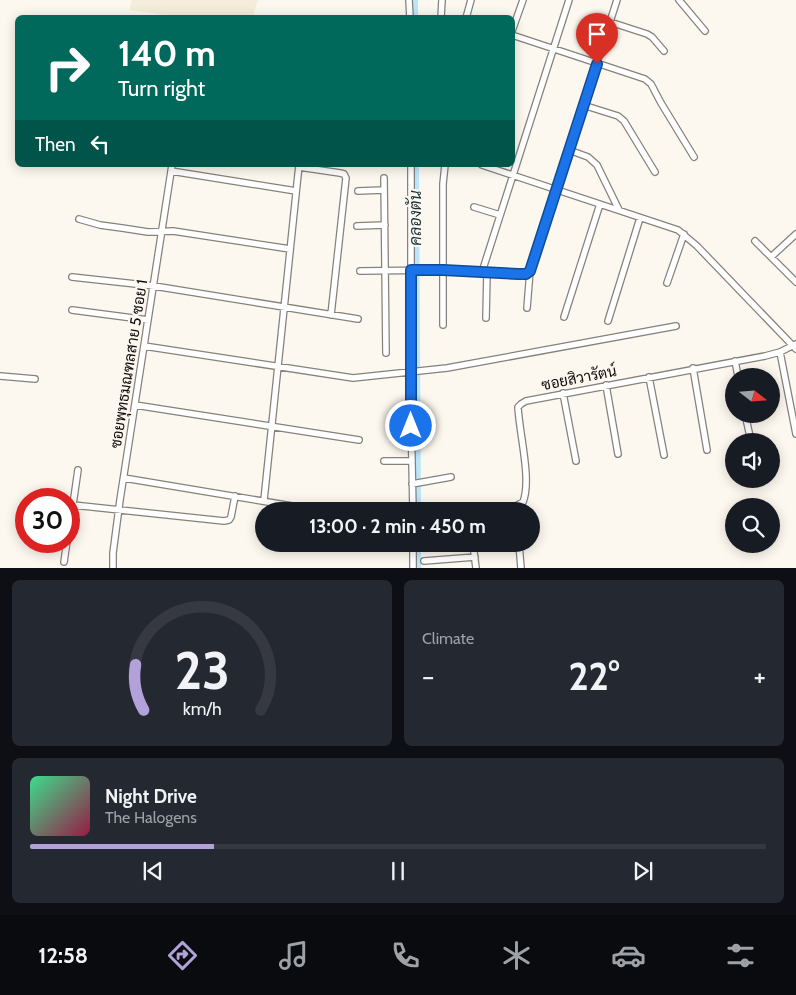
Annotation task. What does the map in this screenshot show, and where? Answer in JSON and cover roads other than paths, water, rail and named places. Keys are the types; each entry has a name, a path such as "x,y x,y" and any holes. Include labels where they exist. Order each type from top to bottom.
{"street":[{"path":"409,0 410,15"},
{"path":"441,15 442,0"},
{"path":"467,15 471,0"},
{"path":"515,23 523,0"},
{"path":"515,166 569,0"},
{"path":"527,308 530,271 617,0"},
{"path":"679,0 705,31"},
{"path":"610,22 647,34 664,51"},
{"path":"515,36 645,79 651,84 660,103 694,157"},
{"path":"583,105 618,116 624,121 655,172"},
{"path":"569,150 588,157 596,165 619,210"},
{"path":"264,500 299,167"},
{"path":"305,167 344,174 346,178 331,316"},
{"path":"411,167 414,270 412,461 416,483 415,502"},
{"path":"443,325 443,184 445,167"},
{"path":"488,167 670,227 684,234 795,347"},
{"path":"486,318 484,272 515,167"},
{"path":"172,168 296,191"},
{"name":"ซอยพุทธมณฑลสาย 5 ซอย 1","path":"113,568 113,553 119,510 172,168"},
{"path":"384,178 386,352"},
{"path":"358,190 384,190"},
{"path":"564,316 600,204"},
{"path":"474,207 500,215"},
{"path":"608,321 640,218"},
{"path":"79,219 148,232 173,231 290,250"},
{"path":"356,226 385,225"},
{"path":"667,283 684,234"},
{"path":"771,257 796,234"},
{"path":"755,241 796,282"},
{"path":"360,271 443,270 526,274 530,271"},
{"path":"72,277 154,286 358,319"},
{"path":"72,310 148,320"},
{"path":"144,346 353,378 413,370 447,368 676,326"},
{"name":"ซอยสิวารัตน์","path":"523,502 526,491 518,408 520,404 563,393 735,361 795,347"},
{"path":"780,352 796,434"},
{"path":"735,361 736,368"},
{"path":"693,368 707,450"},
{"path":"0,376 35,379"},
{"path":"649,377 664,454"},
{"path":"606,385 618,454"},
{"path":"563,393 576,461"},
{"path":"135,405 359,440"},
{"path":"384,461 412,461"},
{"path":"75,488 78,470"},
{"path":"416,483 451,477"},
{"path":"124,478 274,502"},
{"path":"80,506 224,521 229,520 231,517 235,496"},
{"path":"413,552 413,568"},
{"path":"474,552 476,568"},
{"path":"520,552 521,568"},
{"path":"64,562 65,553"},
{"path":"424,561 475,557"}],"waterway":[{"name":"คลองตัน","path":"414,0 414,15"},
{"name":"คลองตัน","path":"415,167 417,502"},
{"name":"คลองตัน","path":"417,552 417,568"}]}
